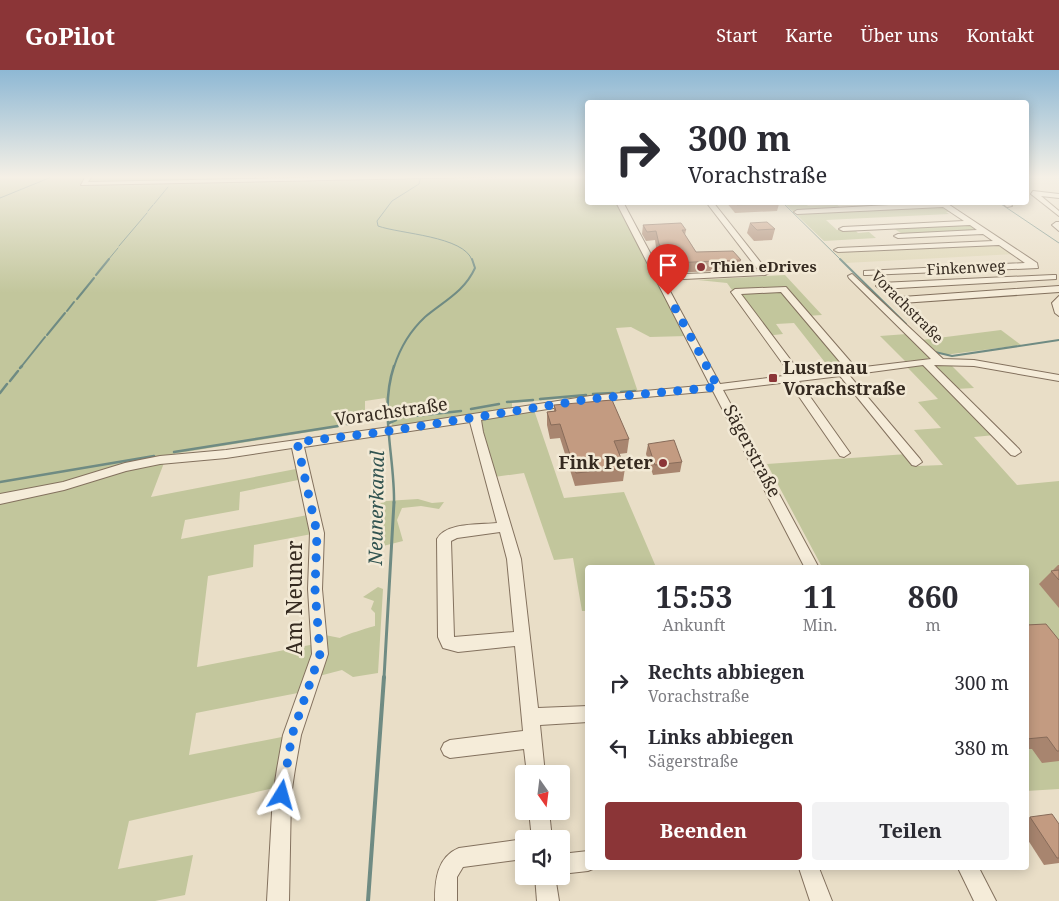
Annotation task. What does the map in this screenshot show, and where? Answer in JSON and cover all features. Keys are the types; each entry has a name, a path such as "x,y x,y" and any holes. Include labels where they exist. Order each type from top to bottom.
{"street":[{"name":"Sägerstraße","path":"626,215 810,565"},
{"path":"659,278 765,273 719,215"},
{"path":"957,215 1056,279"},
{"path":"843,229 970,223"},
{"path":"1059,224 1056,225 1059,229"},
{"path":"898,236 984,232"},
{"path":"838,250 1000,243"},
{"path":"867,273 1034,265"},
{"name":"Vorachstraße","path":"852,276 939,361"},
{"name":"Finkenweg","path":"880,286 1056,279"},
{"path":"844,453 735,292 783,289 916,462"},
{"path":"902,300 1059,289"},
{"path":"1059,299 1056,303 1059,313"},
{"name":"Vorachstraße","path":"0,499 64,486 155,461 226,454 297,442 399,430 590,399 718,387 846,370 939,361 974,363 1059,378"},
{"name":"Vorachstraße","path":"925,362 1015,452"},
{"path":"475,417 477,432 514,559 535,765"},
{"name":"Am Neuner","path":"278,901 282,795 287,760 292,735 320,654 315,589 317,533 297,442"},
{"path":"504,526 454,533 444,539 446,637 450,643 458,645 522,638"},
{"path":"530,717 585,714"},
{"path":"450,749 532,740"},
{"path":"446,901 448,870 459,858 515,850"},
{"path":"570,863 585,861"},
{"path":"810,870 821,901"},
{"path":"969,870 985,901"},
{"path":"546,885 548,901"}],"shaded area":[{"path":"1000,244 1015,254 845,263 833,251"}],"green space":[{"path":"0,215 623,215 687,336 650,337 631,327 616,328 638,392 512,403 512,408 393,429 385,398 365,401 365,414 342,418 340,427 167,455 151,497 301,468 303,479 240,492 239,510 185,520 181,539 313,514 317,533 254,545 253,567 208,576 197,667 320,643 308,691 196,713 189,755 292,735 283,786 129,821 118,869 193,855 185,895 155,901 0,901 0,499 73,482 0,497"},
{"path":"796,215 933,215 826,220 837,230 854,229 858,233 869,232 876,238 824,241"},
{"path":"970,224 980,231 906,236 891,227"},
{"path":"785,275 822,315 805,316 847,368 831,370 794,323 776,324 783,334 765,336 727,283 698,280"},
{"path":"1001,330 1021,345 944,355 936,352 922,340"},
{"path":"907,334 932,359 905,361 880,336"},
{"path":"950,364 974,388 955,389 931,365"},
{"path":"926,365 995,435 974,437 1017,485 1059,481 1059,789 1029,791 1029,565 821,565 767,464 907,454 917,466 943,465 914,430 941,428 918,402 938,399 907,367"},
{"path":"534,410 564,498 624,492 655,565 585,565 585,611 582,611 573,558 554,560 524,473 494,477 481,432 481,422 484,419"},
{"path":"418,499 432,503 444,502 439,509 421,506 402,508 397,520 403,541 379,547 377,505 386,501"},
{"path":"378,587 383,589 378,673 353,677 342,670 319,676 325,635 340,638 375,626 375,613 371,609 374,601 363,597"}],"building":[{"path":"767,222 775,229 757,230 750,223"},
{"path":"681,223 686,230 682,230 696,252 733,251 741,260 670,263 659,244 656,231 647,232 643,225"},
{"path":"612,400 629,439 614,441 625,468 576,473 560,424 551,425 547,412 556,411 554,405"},
{"path":"674,440 682,462 655,465 648,444"},
{"path":"1059,570 1059,580 1051,571"},
{"path":"1046,624 1059,640 1059,751 1057,751 1047,737 1029,739 1029,625"},
{"path":"1052,814 1059,824 1059,858 1057,858 1030,817"}],"waterway":[{"path":"119,246 145,215"},
{"name":"Neunerkanal","path":"382,215 377,221 378,226 445,241 467,252 472,260"},
{"path":"795,215 841,260"},
{"path":"1017,215 1059,243"},
{"path":"108,260 118,248"},
{"path":"96,275 109,259"},
{"name":"Neunerkanal","path":"394,367 402,347 415,328 425,317 453,296 465,284 475,268 472,259"},
{"path":"840,259 906,324"},
{"path":"77,299 94,278"},
{"path":"67,311 74,302"},
{"path":"47,335 65,313"},
{"path":"21,367 45,337"},
{"path":"935,352 952,356 1059,340"},
{"name":"Neunerkanal","path":"388,417 388,400 394,366"},
{"path":"10,381 18,371"},
{"path":"0,393 7,384"},
{"path":"621,392 635,391"},
{"path":"593,394 613,393"},
{"path":"540,399 586,395"},
{"path":"507,402 533,400"},
{"path":"471,409 499,404"},
{"path":"404,417 461,411"},
{"path":"347,424 388,417"},
{"name":"Neunerkanal","path":"388,417 394,502"},
{"name":"Neunerkanal","path":"389,423 396,420"},
{"path":"174,452 338,426"},
{"path":"0,482 154,456"},
{"name":"Neunerkanal","path":"384,678 394,502"},
{"name":"Neunerkanal","path":"368,901 384,677"}],"place":[{"name":"Thien eDrives","path":"701,267"},
{"name":"Lustenau Vorachstraße","path":"773,378"},
{"name":"Fink Peter","path":"663,463"}],"route":[{"path":"282,795 292,735 320,654 315,589 317,533 298,455 297,442 383,432 564,402 718,387 668,295"}]}
